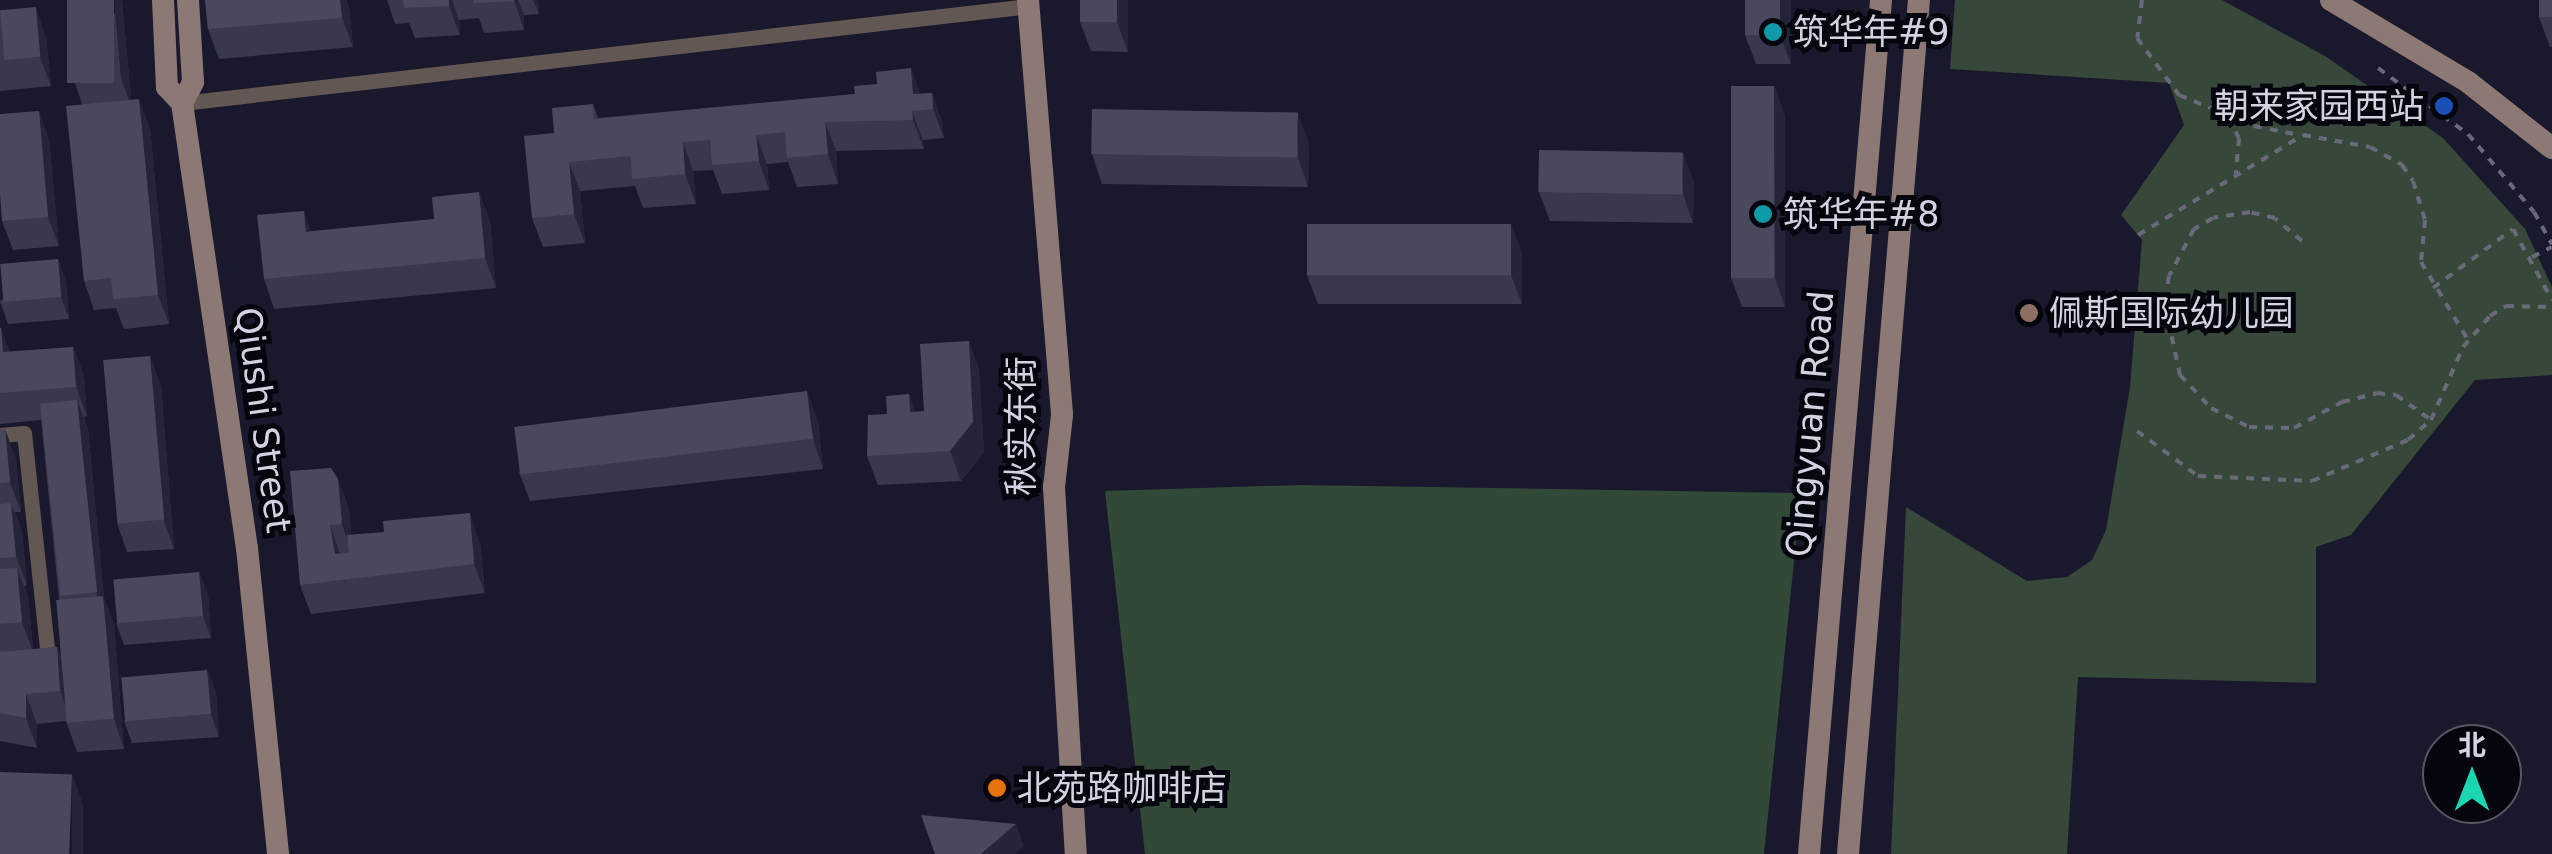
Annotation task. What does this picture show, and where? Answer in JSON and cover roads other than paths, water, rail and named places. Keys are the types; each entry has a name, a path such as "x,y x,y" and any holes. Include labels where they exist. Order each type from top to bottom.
{"street":[{"path":"163,0 167,87 182,103 1029,3"},
{"name":"Qiushi Street","path":"188,0 193,82 182,103 246,548 278,854"},
{"name":"Qingyuan Road","path":"1810,854 1881,0"},
{"name":"Qingyuan Road","path":"1848,854 1919,0"},
{"path":"2330,0 2468,82 2552,148"},
{"name":"秋实东街","path":"1029,3 1062,415 1054,487 1076,854"},
{"path":"0,435 24,433 34,593 48,657 0,662"}],"place":[{"name":"筑华年#9","path":"1773,32"},
{"name":"朝来家园西站","path":"2444,106"},
{"name":"筑华年#8","path":"1763,214"},
{"name":"佩斯国际幼儿园","path":"2029,313"},
{"name":"北苑路咖啡店","path":"997,788"}]}
